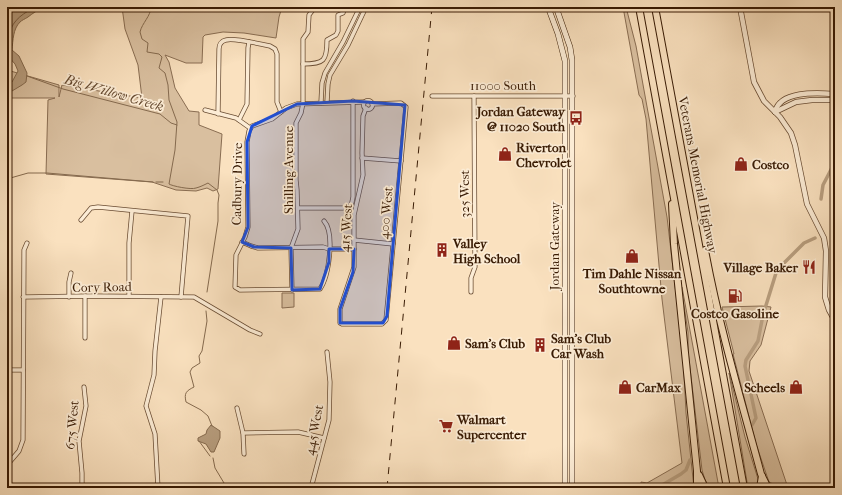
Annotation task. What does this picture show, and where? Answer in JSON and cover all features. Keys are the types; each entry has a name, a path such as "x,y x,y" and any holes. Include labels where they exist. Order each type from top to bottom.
{"highway":[{"name":"Veterans Memorial Highway","path":"639,7 727,488"},
{"name":"Veterans Memorial Highway","path":"655,7 744,488"},
{"path":"671,180 674,244 698,487"},
{"path":"695,218 700,226 715,299 762,474 768,488"},
{"path":"697,471 705,488"},
{"path":"760,488 762,474"}],"main road":[{"name":"Jordan Gateway","path":"548,7 565,61 565,488"},
{"name":"Jordan Gateway","path":"556,7 570,47 572,60 572,488"},
{"path":"565,316 573,316"}],"street":[{"name":"Shilling Avenue","path":"292,290 291,248 298,232 296,123 301,113 303,103 303,39 308,32 309,15 315,7"},
{"path":"303,64 318,63 324,60 327,55 327,40 336,35 338,31 338,15 343,13 346,7"},
{"path":"321,102 324,73 343,42 360,7"},
{"path":"327,102 330,75 348,45 366,7"},
{"path":"740,7 754,82 760,94 784,123 793,139 807,204 824,238 826,251 825,297 829,310 835,321"},
{"path":"218,114 219,49 222,41 229,40 270,46 275,49 277,54 277,102 281,112"},
{"path":"239,120 247,104 249,42"},
{"path":"775,112 778,104 792,96 809,93 835,94"},
{"name":"11000 South","path":"432,96 573,96"},
{"name":"325 West","path":"471,292 471,278 475,267 474,96"},
{"path":"368,100 372,104 370,108 366,108 363,104 368,100"},
{"path":"775,112 796,102 835,100"},
{"path":"298,208 349,207 351,204 353,197 353,101"},
{"name":"Cadbury Drive","path":"292,290 240,290 235,287 235,259 248,227 247,142 250,128 254,124 272,119 291,106 303,103 364,102"},
{"name":"400 West","path":"340,323 385,323 405,105 401,103 372,104"},
{"name":"415 West","path":"340,323 340,309 353,272 354,215 363,175 363,116 366,108"},
{"path":"205,110 239,120 250,128"},
{"path":"362,158 401,161"},
{"path":"81,220 92,208 98,207 188,216 181,297"},
{"path":"128,296 129,243 132,211"},
{"path":"292,290 320,289 322,286 328,266 330,250 329,230 324,221"},
{"path":"354,240 393,244"},
{"path":"242,242 254,247 323,248 330,250 354,249"},
{"path":"7,466 19,452 23,440 24,250 27,243"},
{"path":"69,297 69,282 71,273"},
{"path":"85,296 85,338"},
{"name":"Cory Road","path":"24,298 85,296 194,297 250,330 260,334"},
{"path":"158,488 155,434 146,406 154,375 154,355 161,297"},
{"name":"445 West","path":"311,488 329,420 330,393 327,352"},
{"path":"7,370 23,370"},
{"name":"675 West","path":"82,488 82,468 79,452 79,441 86,401 84,387"},
{"path":"237,408 243,433 244,454"},
{"path":"243,433 298,432 324,438"}],"highlighted area":[{"path":"353,101 405,105 387,316 383,323 340,323 340,309 353,272 354,249 329,249 329,262 320,289 292,290 291,248 254,247 242,242 248,227 247,142 252,126 297,104"}],"shaded area":[{"path":"122,7 282,7 276,38 244,33 223,32 205,35 203,37 202,63 186,63 165,55 169,62 175,88 189,111 199,112 199,125 222,134 218,189 213,191 207,188 196,191 176,190 152,182 46,174 48,100 55,98 7,98 7,70 59,85 59,97 62,85 142,98 138,65 125,29"},
{"path":"623,7 626,7 636,46 667,217 683,354 686,413 694,488 634,488 641,485 641,482 647,483 682,463 662,299 646,119 642,99 639,95"},
{"path":"681,287 719,488 710,488 705,480 702,470 688,351 688,332"},
{"path":"282,293 294,293 294,307 282,308"},
{"path":"722,307 771,307 761,345 750,361 749,371 788,488 774,488 773,484 769,482 756,444"},
{"path":"729,373 745,437 758,479 758,488 748,488"}],"water":[{"path":"16,7 44,7 21,21 16,28 12,50 19,56 27,73 26,82 7,94 7,85 12,82 18,71 15,64 7,55 7,20"},
{"path":"211,425 220,431 220,438 214,452 211,452 206,444 198,441 198,438 206,434"}],"waterway":[{"name":"Big Willow Creek","path":"151,7 150,13 140,32 142,39 148,43 147,52 159,54 162,57 159,68 165,73 168,85 169,100 177,122 175,150 169,184 182,188 194,188 208,183 217,190 219,195 218,221 207,292"},
{"name":"Big Willow Creek","path":"27,76 63,89 160,114 171,123 177,125"},
{"path":"821,199 823,185 835,162"},
{"path":"7,179 28,173 47,173 153,182"},
{"path":"156,182 163,182"},
{"path":"752,425 756,418 745,366 746,360 758,341 763,315 776,273 804,243 815,238"},
{"name":"Big Willow Creek","path":"206,311 207,321 202,351 199,356 200,363 192,368 190,372 194,387 187,391 185,396 186,402 201,410 208,416 212,426"},
{"name":"Big Willow Creek","path":"199,441 210,456"},
{"name":"Big Willow Creek","path":"213,458 215,468 227,488"},
{"path":"657,488 686,470 690,460"}],"railway":[{"path":"387,488 432,7"}],"place":[{"name":"Jordan Gateway @ 11020 South","path":"576,118"},
{"name":"Riverton Chevrolet","path":"505,154"},
{"name":"Costco","path":"741,164"},
{"name":"Valley High School","path":"442,250"},
{"name":"Tim Dahle Nissan Southtowne","path":"632,256"},
{"name":"Village Baker","path":"809,267"},
{"name":"Costco Gasoline","path":"735,296"},
{"name":"Sam's Club","path":"454,343"},
{"name":"Sam's Club Car Wash","path":"540,345"},
{"name":"CarMax","path":"625,387"},
{"name":"Scheels","path":"796,387"},
{"name":"Walmart Supercenter","path":"446,426"}]}
